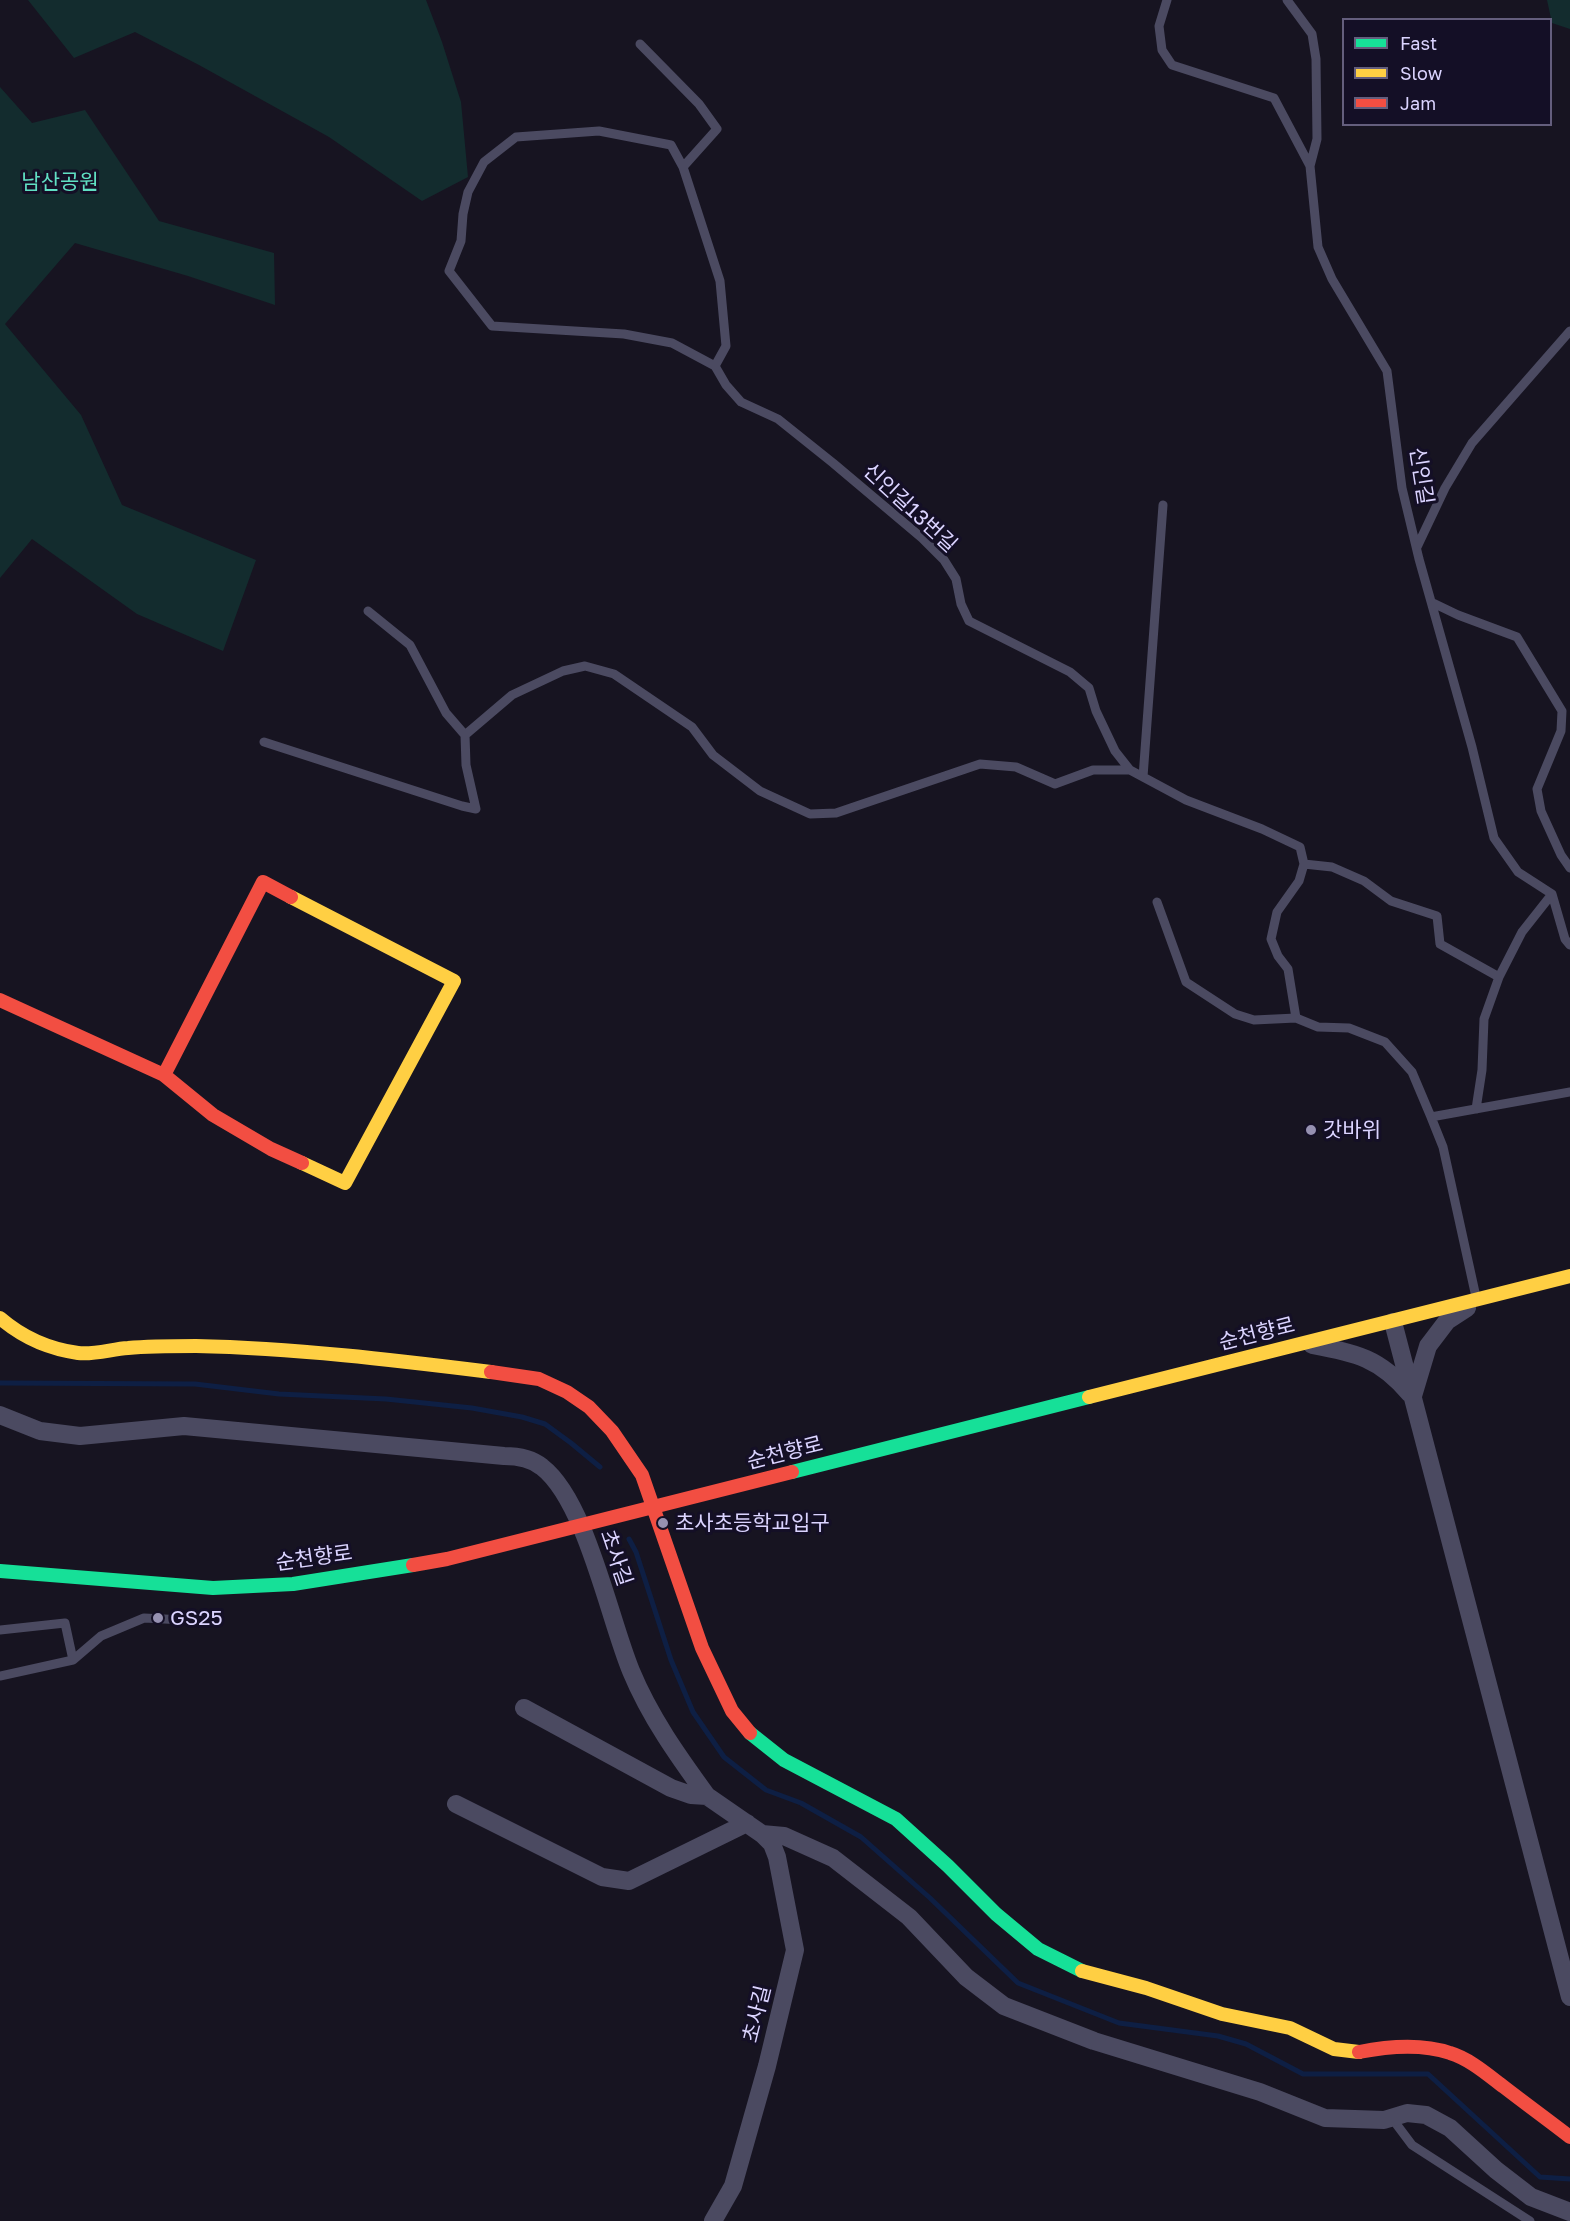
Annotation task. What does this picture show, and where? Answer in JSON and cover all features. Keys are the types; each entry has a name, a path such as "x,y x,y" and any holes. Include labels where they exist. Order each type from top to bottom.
{"street":[{"path":"0,1000 164,1076 213,1115 251,1138 345,1183 454,981 263,882 164,1076"},
{"name":"순천향로","path":"0,1571 213,1588 293,1584 447,1558 1570,1276"},
{"path":"1413,1398 1428,1346 1447,1321 1480,1299"},
{"path":"0,1318 15,1331 47,1346 80,1353 129,1348 195,1346 248,1348 429,1364 539,1379 567,1392 589,1407 612,1431 642,1475 702,1648 732,1711 754,1737 784,1760 896,1819 996,1914 1038,1949 1087,1973 1146,1988 1222,2014 1290,2028 1335,2049 1359,2052 1405,2046 1432,2048 1452,2053 1482,2070 1570,2137"},
{"path":"1393,1322 1570,1998"},
{"path":"1304,1344 1349,1352 1377,1364 1396,1378 1413,1398"},
{"name":"초사길","path":"0,1416 40,1431 80,1436 184,1426 522,1456 542,1467 563,1490 581,1526 631,1672 662,1733 707,1797 762,1834 772,1844 777,1857 795,1950 767,2066 733,2186 713,2221"},
{"path":"524,1708 671,1788 691,1795 707,1797"},
{"path":"456,1804 602,1877 629,1881 747,1822"},
{"path":"762,1834 784,1836 833,1858 909,1917 966,1977 1004,2006 1094,2042 1260,2092 1325,2118 1384,2120 1407,2113 1426,2115 1450,2128 1496,2170 1531,2197 1570,2212"}],"lane":[{"path":"1167,0 1159,26 1162,50 1172,65 1274,98 1310,166"},
{"name":"신인길","path":"1287,0 1312,34 1316,59 1317,139 1310,166 1318,247 1332,279 1387,372 1402,488 1494,838 1518,872 1552,894"},
{"path":"640,44 699,104 717,129 683,167"},
{"path":"599,131 670,145 683,167 720,282 726,346 716,366 672,343 624,334 492,326 448,271 461,241 463,214 468,192 484,162 516,136 599,131"},
{"path":"1417,548 1445,488 1472,443 1570,331"},
{"name":"신인길13번길","path":"716,366 726,386 741,402 778,419 922,538 944,561 956,579 961,604 969,621 1070,672 1089,688 1096,711 1115,751 1130,770 1186,800 1262,829 1300,847 1304,864"},
{"path":"1143,777 1163,505"},
{"path":"1433,603 1517,637 1562,711 1562,731 1537,789 1542,810 1561,855 1570,868"},
{"path":"264,742 462,807 476,809 466,765 465,735 447,713 410,645 368,611"},
{"path":"465,735 512,695 563,671 585,666 614,674 692,726 713,755 760,792 810,814 836,813 980,764 1016,767 1055,784 1093,770 1130,770"},
{"path":"1296,1018 1293,988 1288,969 1278,956 1271,939 1277,912 1299,881 1304,864 1332,867 1364,881 1391,902 1437,916 1440,944 1499,977"},
{"path":"1552,894 1565,939 1570,945"},
{"path":"1476,1109 1482,1070 1484,1019 1499,977 1522,932 1552,894"},
{"path":"1157,902 1186,982 1235,1014 1254,1020 1296,1018 1318,1027 1349,1028 1385,1042 1412,1072 1443,1147 1480,1299"},
{"path":"1431,1117 1570,1092"},
{"path":"0,1676 73,1660 101,1636 144,1618 184,1620"},
{"path":"0,1630 65,1623 73,1660"},
{"path":"1391,2117 1412,2145 1530,2221"}],"green space":[{"path":"28,0 426,0 461,102 468,177 422,201 329,137 135,32 74,58"},
{"path":"1547,0 1570,0 1570,29 1552,23"},
{"name":"남산공원","path":"0,87 32,123 85,110 159,221 274,253 275,305 188,276 75,243 5,324 81,415 122,505 256,560 223,651 137,614 32,539 0,578"}],"waterway":[{"path":"0,1383 195,1384 279,1394 386,1399 472,1408 522,1417 545,1424 600,1467"},
{"path":"629,1539 636,1552 671,1660 693,1712 724,1757 766,1790 801,1803 861,1837 930,1898 1018,1983 1119,2023 1218,2036 1246,2044 1303,2074 1428,2074 1540,2177 1570,2179"}],"traffic: fast":[{"path":"792,1472 1089,1397"},
{"path":"0,1571 213,1588 293,1584 413,1565"},
{"path":"750,1733 784,1760 896,1819 996,1914 1038,1949 1082,1971"}],"traffic: slow":[{"path":"291,897 454,981 345,1183 302,1163"},
{"path":"1089,1397 1570,1276"},
{"path":"0,1318 17,1331 36,1341 57,1349 78,1353 153,1346 233,1347 344,1355 491,1372"},
{"path":"1082,1971 1146,1988 1222,2014 1290,2028 1334,2049 1359,2052"}],"traffic: jam":[{"path":"164,1075 263,882 291,897"},
{"path":"0,1000 164,1075 213,1115 271,1149 302,1163"},
{"path":"491,1372 539,1379 567,1392 589,1407 612,1431 642,1475 702,1648 732,1711 750,1733"},
{"path":"413,1565 447,1559 792,1472"},
{"path":"1359,2052 1393,2047 1416,2047 1439,2050 1457,2056 1472,2063 1570,2137"}],"place":[{"name":"갓바위","path":"1311,1130"},
{"name":"초사초등학교입구","path":"663,1523"},
{"name":"GS25","path":"158,1618"}]}
